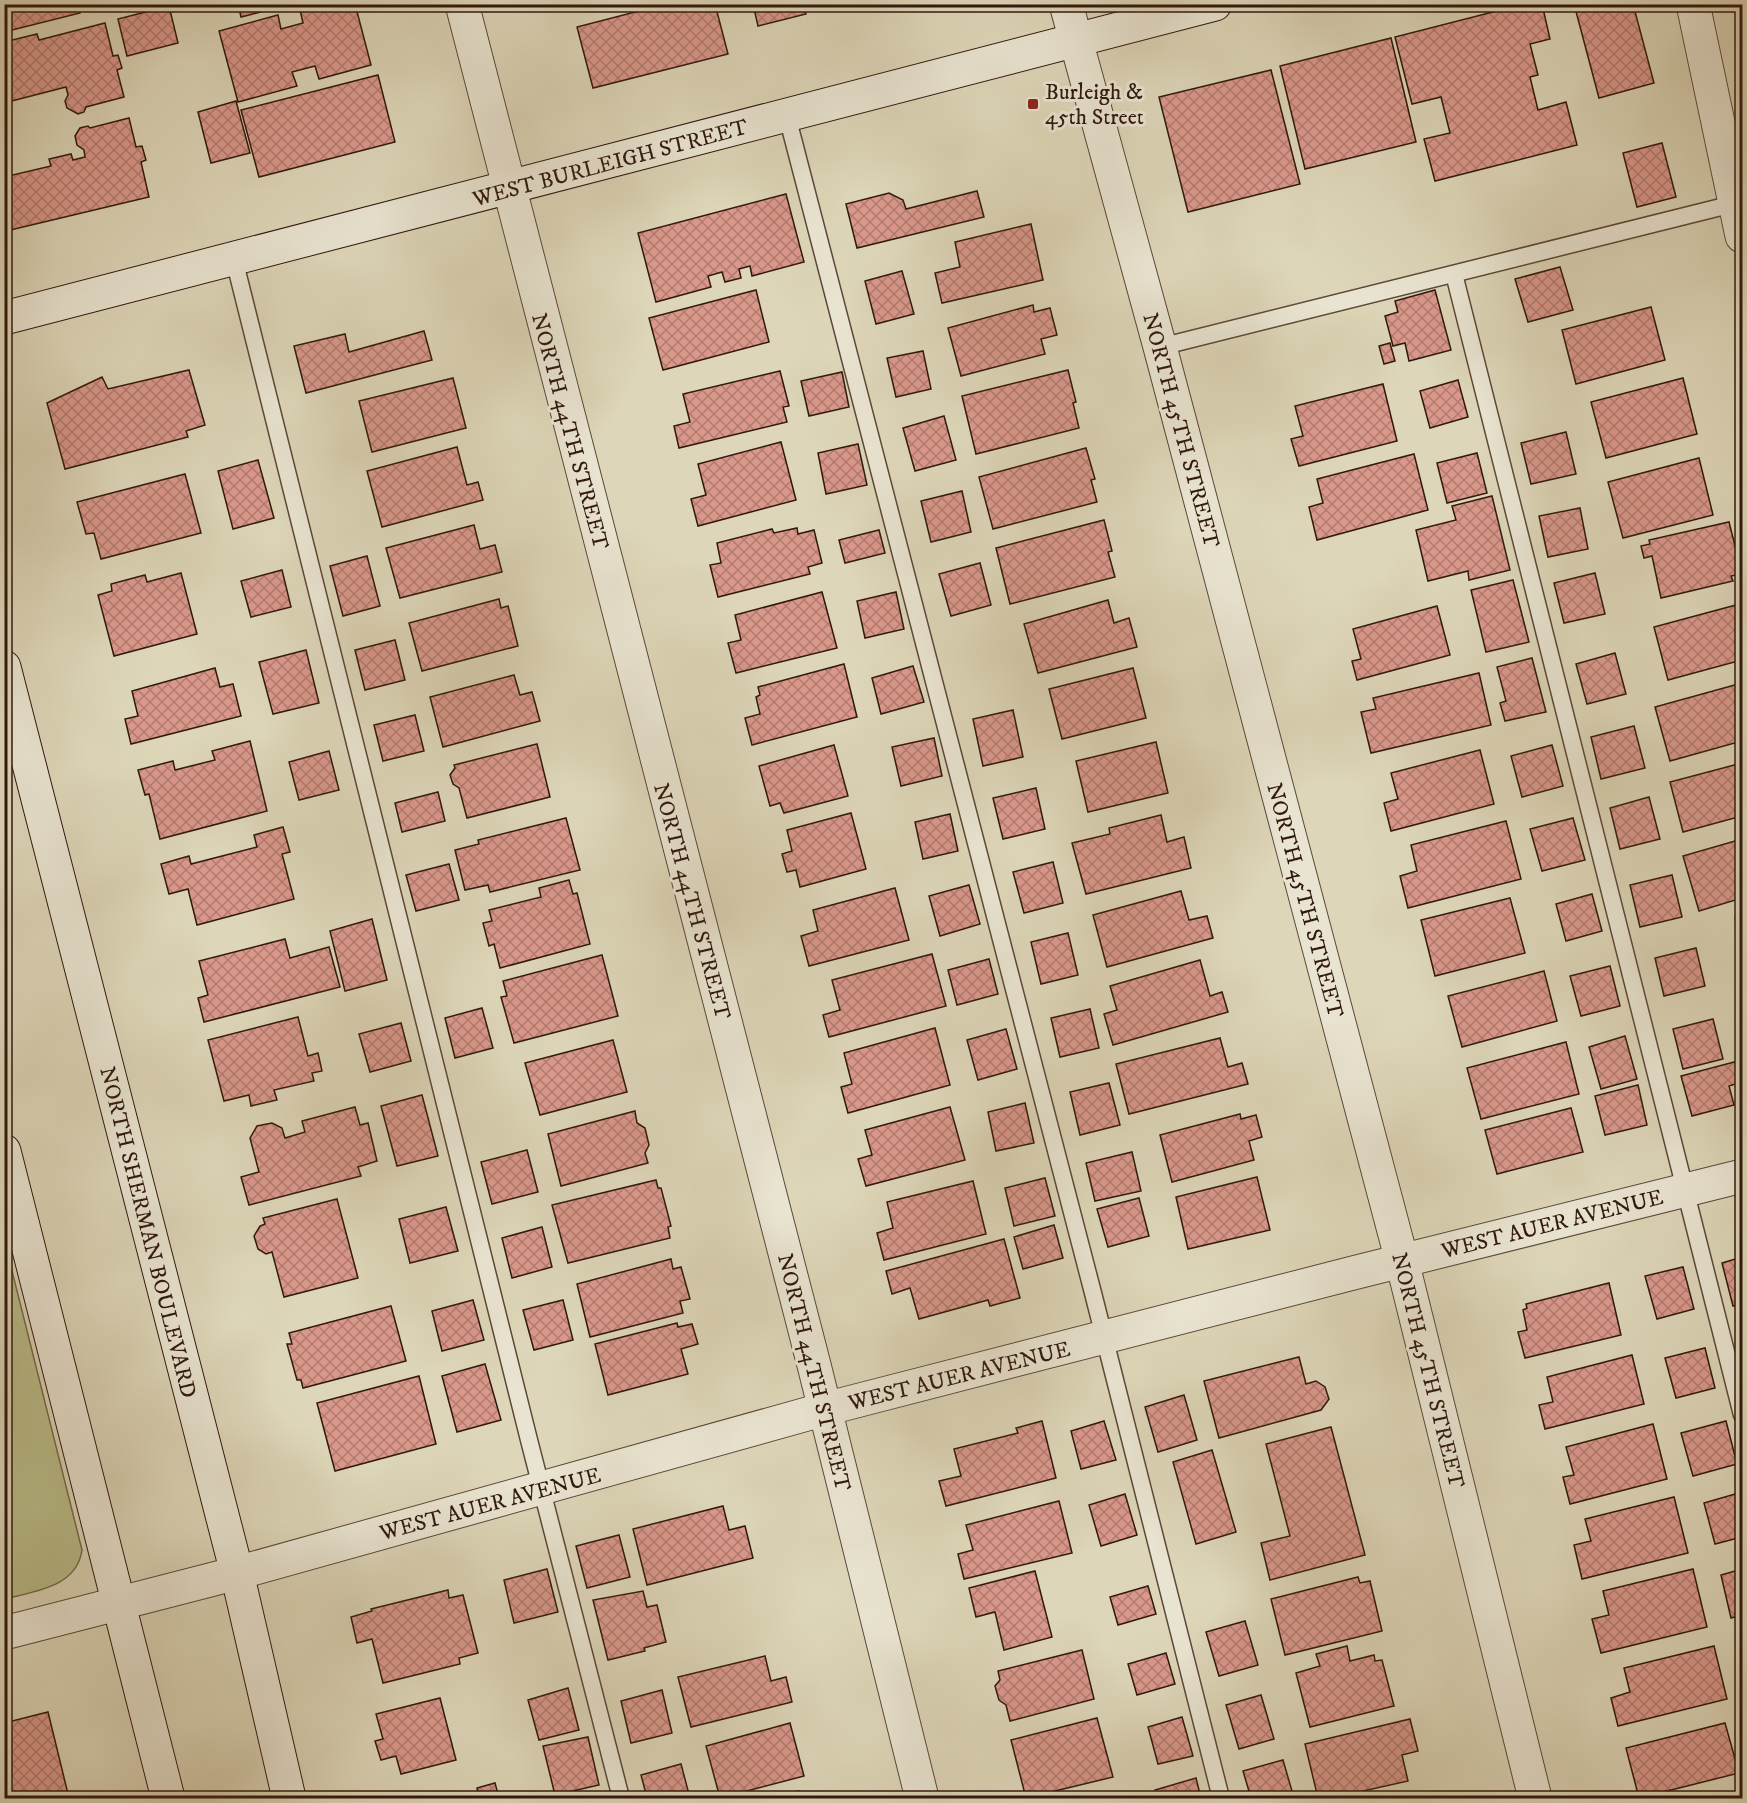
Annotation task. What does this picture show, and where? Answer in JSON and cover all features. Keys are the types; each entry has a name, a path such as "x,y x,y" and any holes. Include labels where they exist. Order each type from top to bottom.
{"street":[{"name":"NORTH 44TH STREET","path":"462,4 825,1409 922,1798"},
{"name":"NORTH 45TH STREET","path":"1066,4 1160,347 1402,1261 1535,1798"},
{"name":"WEST BURLEIGH STREET","path":"4,318 1215,4"},
{"path":"1693,4 1738,202 1743,236"},
{"name":"NORTH SHERMAN BOULEVARD","path":"4,667 237,1573 289,1798"},
{"path":"4,1151 168,1798"},
{"name":"WEST AUER AVENUE","path":"4,1633 237,1573 825,1409 1743,1176"}],"lane":[{"path":"787,116 1221,1798"},
{"path":"1160,347 1738,202"},
{"path":"234,259 541,1488 621,1798"},
{"path":"1454,274 1743,1415"}],"green space":[{"path":"5,1243 82,1550 72,1572 63,1580 41,1590 5,1599"}],"building":[{"path":"4,4 78,4 80,13 4,32"},
{"path":"238,4 292,4 241,17"},
{"path":"321,4 355,4 371,65 319,79 315,66 292,72 297,86 238,102 219,31 278,15 281,29 303,23 300,10"},
{"path":"666,4 715,4 728,54 593,88 577,27"},
{"path":"753,4 803,4 806,14 758,26"},
{"path":"1524,4 1542,4 1550,39 1530,44 1538,75 1530,77 1538,110 1566,102 1577,145 1435,181 1424,139 1450,133 1441,97 1412,104 1395,37"},
{"path":"1574,4 1633,4 1654,83 1599,98"},
{"path":"169,6 178,43 127,56 118,19"},
{"path":"105,23 113,56 118,55 122,68 117,70 124,97 86,107 84,112 78,114 67,108 66,87 4,103 4,42 37,34 39,40"},
{"path":"1391,38 1416,142 1305,169 1280,66"},
{"path":"1271,70 1300,184 1188,212 1159,97"},
{"path":"378,75 395,142 259,177 241,110"},
{"path":"236,101 250,153 211,163 198,112"},
{"path":"129,118 136,147 142,146 146,160 141,162 149,197 6,231 4,177 51,166 49,159 71,154 73,160 85,157 84,150 77,145 75,136 80,128 88,126 90,128"},
{"path":"1662,143 1676,197 1637,207 1623,153"},
{"path":"977,191 984,217 857,248 846,204 889,193 903,200 906,209"},
{"path":"786,194 804,262 752,276 750,266 739,269 741,278 725,282 722,272 708,276 711,287 656,302 638,233"},
{"path":"1031,224 1043,280 942,303 935,273 960,267 955,242"},
{"path":"1560,267 1573,310 1528,322 1515,279"},
{"path":"902,271 914,314 876,324 865,281"},
{"path":"756,290 769,342 663,370 649,318"},
{"path":"1435,290 1451,350 1409,361 1405,343 1393,346 1385,316 1398,312 1395,301"},
{"path":"1033,305 1034,312 1050,308 1057,335 1041,339 1045,354 961,376 948,328"},
{"path":"1651,307 1665,360 1576,384 1562,330"},
{"path":"424,331 432,360 306,393 294,346 345,334 349,352"},
{"path":"1390,343 1395,361 1384,364 1379,346"},
{"path":"923,351 931,389 896,397 887,358"},
{"path":"189,370 205,425 186,431 188,437 65,469 47,403 102,377 108,389"},
{"path":"1068,370 1076,402 1073,403 1079,428 976,454 962,396"},
{"path":"780,371 789,406 783,407 787,422 679,448 674,426 690,422 683,394"},
{"path":"842,372 849,407 809,416 801,381"},
{"path":"453,378 466,428 372,452 359,401"},
{"path":"1683,378 1697,434 1606,458 1591,402"},
{"path":"1458,380 1468,417 1430,428 1420,391"},
{"path":"1383,384 1397,441 1299,466 1291,439 1303,436 1295,406"},
{"path":"944,416 956,460 915,471 903,428"},
{"path":"1566,432 1576,474 1531,484 1521,443"},
{"path":"781,442 796,500 698,526 691,499 706,495 698,464"},
{"path":"858,444 867,485 826,494 818,453"},
{"path":"457,447 467,485 478,482 483,500 382,527 367,471"},
{"path":"1086,448 1095,479 1091,480 1097,502 993,529 979,477"},
{"path":"1477,453 1487,493 1447,503 1437,463"},
{"path":"1414,454 1428,510 1317,540 1309,507 1323,503 1317,479"},
{"path":"1699,458 1713,515 1623,538 1608,482"},
{"path":"258,460 274,518 233,529 218,471"},
{"path":"185,474 201,533 101,559 94,533 86,534 77,502"},
{"path":"962,491 971,532 931,542 921,501"},
{"path":"1492,496 1510,570 1469,580 1468,571 1428,581 1416,530 1456,520 1452,506"},
{"path":"1580,508 1588,549 1548,557 1539,516"},
{"path":"1104,520 1112,551 1108,552 1115,577 1010,604 996,548"},
{"path":"1729,522 1742,574 1731,576 1733,581 1661,598 1652,556 1644,558 1641,546 1650,544 1649,540"},
{"path":"474,525 480,549 495,545 502,572 400,598 386,548"},
{"path":"797,528 798,534 814,530 822,563 808,567 810,574 718,597 710,565 721,563 717,543 772,529 774,533"},
{"path":"879,530 885,553 845,563 839,540"},
{"path":"367,556 380,606 343,616 330,566"},
{"path":"980,563 991,605 951,616 939,574"},
{"path":"282,570 291,607 251,617 241,581"},
{"path":"181,573 197,634 114,656 98,595 112,591 111,584 145,575 147,582"},
{"path":"1595,573 1605,614 1564,623 1554,583"},
{"path":"1513,580 1529,642 1486,652 1471,590"},
{"path":"822,592 837,648 736,673 728,643 741,640 735,615"},
{"path":"896,592 904,629 865,638 857,601"},
{"path":"499,599 501,608 508,606 518,646 422,671 409,623"},
{"path":"1108,600 1114,623 1129,618 1137,647 1038,673 1024,624"},
{"path":"1736,605 1742,631 1742,660 1668,680 1654,627"},
{"path":"1437,606 1450,655 1357,680 1352,661 1361,659 1353,629"},
{"path":"395,640 405,680 365,690 355,650"},
{"path":"306,650 319,703 273,714 259,662"},
{"path":"1615,653 1626,694 1587,704 1576,664"},
{"path":"1532,658 1546,712 1505,721 1500,703 1506,701 1497,667"},
{"path":"844,664 857,717 752,745 745,718 760,714 756,697 760,695 758,687"},
{"path":"913,666 924,702 881,714 872,678"},
{"path":"215,668 220,687 233,684 241,716 131,744 125,719 138,716 132,691"},
{"path":"1133,668 1146,718 1062,739 1049,689"},
{"path":"1479,673 1491,725 1371,753 1361,712 1376,709 1373,698"},
{"path":"514,675 520,695 532,692 540,721 443,747 430,697"},
{"path":"1742,683 1742,741 1670,761 1655,707"},
{"path":"1013,710 1023,757 983,766 973,719"},
{"path":"415,715 424,751 383,761 374,725"},
{"path":"1634,726 1645,768 1601,779 1591,737"},
{"path":"934,738 942,776 901,786 892,747"},
{"path":"250,741 267,811 160,839 149,794 145,795 138,770 173,761 175,770 215,760 212,751"},
{"path":"1156,742 1168,793 1088,812 1076,761"},
{"path":"537,744 550,797 467,818 459,788 453,784 450,775 455,768 454,765"},
{"path":"834,745 848,796 784,813 780,803 770,806 759,766"},
{"path":"1552,745 1563,786 1522,797 1511,756"},
{"path":"1480,750 1494,804 1391,831 1384,803 1398,799 1391,773"},
{"path":"329,751 339,790 299,800 289,762"},
{"path":"1742,763 1742,816 1683,832 1670,782"},
{"path":"1036,788 1045,829 1003,839 993,798"},
{"path":"438,792 445,821 402,832 395,803"},
{"path":"1649,797 1660,839 1620,849 1610,808"},
{"path":"851,813 866,869 800,887 796,870 787,872 782,854 792,851 787,830"},
{"path":"950,814 958,851 923,859 915,822"},
{"path":"1161,815 1167,842 1184,837 1191,868 1086,894 1072,843 1110,834 1109,828"},
{"path":"566,818 580,870 490,892 488,885 465,890 455,850 479,844 478,840"},
{"path":"1573,818 1585,860 1542,871 1530,829"},
{"path":"1506,821 1521,879 1408,908 1400,876 1417,871 1411,845"},
{"path":"283,827 290,852 282,854 294,899 197,925 188,889 169,894 161,864 189,856 191,864 257,847 254,835"},
{"path":"1742,839 1742,898 1699,911 1683,856"},
{"path":"1053,862 1063,903 1024,913 1013,872"},
{"path":"449,864 459,900 416,911 406,875"},
{"path":"1672,875 1682,917 1640,927 1630,885"},
{"path":"569,880 573,894 577,893 590,944 500,968 494,944 489,946 483,923 492,921 489,910 541,897 539,888"},
{"path":"969,885 980,924 940,936 929,896"},
{"path":"895,888 909,940 809,966 801,936 818,931 813,910"},
{"path":"1181,891 1189,920 1207,916 1213,938 1107,967 1093,915"},
{"path":"1592,894 1602,931 1566,941 1556,904"},
{"path":"1510,898 1525,953 1435,976 1421,920"},
{"path":"1742,916 1742,946 1735,918"},
{"path":"372,919 387,980 345,991 330,931"},
{"path":"1068,933 1078,975 1041,984 1031,942"},
{"path":"285,939 290,958 329,947 340,987 204,1022 198,998 208,995 199,961"},
{"path":"1696,948 1705,986 1664,996 1655,958"},
{"path":"932,954 946,1006 829,1037 823,1015 840,1010 832,980"},
{"path":"602,955 618,1016 514,1043 501,997 507,996 503,981"},
{"path":"989,959 998,994 957,1005 948,970"},
{"path":"1200,960 1210,996 1222,992 1228,1012 1113,1045 1104,1014 1117,1010 1110,986"},
{"path":"1610,966 1620,1006 1581,1016 1570,976"},
{"path":"1544,971 1557,1021 1462,1047 1448,996"},
{"path":"482,1008 493,1048 455,1058 445,1018"},
{"path":"1090,1009 1099,1048 1060,1057 1051,1018"},
{"path":"298,1017 308,1056 318,1053 322,1071 312,1073 314,1081 274,1090 277,1100 251,1106 249,1095 224,1101 208,1040"},
{"path":"1713,1019 1723,1059 1683,1069 1673,1029"},
{"path":"401,1023 411,1061 370,1072 359,1034"},
{"path":"935,1028 950,1085 848,1113 841,1087 852,1084 844,1053"},
{"path":"1006,1029 1017,1069 978,1080 967,1040"},
{"path":"1625,1036 1637,1079 1601,1089 1589,1047"},
{"path":"1220,1038 1228,1067 1242,1063 1248,1084 1129,1114 1116,1064"},
{"path":"613,1040 627,1092 540,1115 525,1063"},
{"path":"1566,1042 1579,1094 1481,1119 1467,1068"},
{"path":"1738,1061 1742,1082 1729,1086 1734,1105 1692,1116 1681,1076"},
{"path":"1109,1083 1120,1125 1080,1135 1070,1092"},
{"path":"1638,1085 1647,1125 1605,1135 1595,1096"},
{"path":"422,1095 438,1156 397,1166 381,1106"},
{"path":"1025,1103 1034,1143 996,1151 988,1112"},
{"path":"355,1107 360,1125 368,1123 377,1161 358,1167 361,1176 249,1205 241,1177 259,1172 250,1138 257,1126 272,1123 282,1128 285,1138 305,1132 302,1121"},
{"path":"950,1107 965,1160 866,1186 858,1159 872,1155 865,1130"},
{"path":"1571,1108 1583,1152 1497,1174 1485,1130"},
{"path":"635,1111 637,1123 645,1128 649,1145 645,1153 648,1163 561,1186 548,1134"},
{"path":"1240,1114 1241,1119 1256,1115 1262,1137 1249,1141 1254,1160 1172,1182 1160,1135"},
{"path":"527,1150 538,1192 492,1204 481,1162"},
{"path":"1132,1152 1141,1191 1095,1201 1086,1163"},
{"path":"1257,1177 1270,1230 1188,1249 1176,1197"},
{"path":"1045,1178 1055,1216 1014,1226 1005,1188"},
{"path":"656,1180 658,1188 661,1188 671,1226 668,1227 670,1238 568,1263 552,1205"},
{"path":"973,1181 986,1234 884,1260 877,1233 893,1228 887,1202"},
{"path":"1139,1198 1149,1236 1108,1247 1097,1209"},
{"path":"337,1199 358,1278 284,1297 272,1252 266,1254 258,1249 254,1236 260,1226 265,1224 263,1218"},
{"path":"446,1207 458,1251 410,1263 399,1219"},
{"path":"1054,1225 1063,1258 1023,1269 1014,1237"},
{"path":"542,1227 552,1267 512,1278 502,1238"},
{"path":"1004,1239 1020,1298 990,1306 988,1300 919,1319 910,1288 892,1294 886,1271"},
{"path":"1742,1257 1742,1304 1733,1306 1722,1263"},
{"path":"671,1259 673,1269 681,1267 690,1299 680,1301 683,1313 590,1337 577,1284"},
{"path":"1683,1267 1694,1309 1657,1319 1645,1276"},
{"path":"1609,1283 1621,1335 1525,1358 1518,1332 1527,1330 1523,1310 1527,1308 1526,1304"},
{"path":"473,1300 484,1340 442,1351 432,1311"},
{"path":"563,1300 573,1340 534,1350 523,1310"},
{"path":"391,1306 406,1361 303,1388 301,1380 297,1380 287,1344 292,1344 289,1333"},
{"path":"677,1323 678,1327 692,1324 698,1344 681,1349 688,1374 608,1395 595,1344"},
{"path":"1705,1348 1715,1388 1676,1398 1665,1358"},
{"path":"1632,1355 1644,1404 1545,1429 1539,1405 1553,1402 1547,1377"},
{"path":"1299,1357 1306,1384 1316,1381 1325,1387 1329,1399 1321,1410 1219,1438 1204,1381"},
{"path":"485,1364 501,1420 457,1432 442,1376"},
{"path":"419,1376 436,1444 335,1471 317,1403"},
{"path":"1184,1395 1197,1440 1158,1452 1145,1407"},
{"path":"1042,1421 1056,1478 946,1506 939,1481 961,1476 954,1449 1018,1433 1016,1428"},
{"path":"1104,1421 1116,1460 1081,1469 1071,1431"},
{"path":"1726,1421 1737,1464 1693,1476 1681,1433"},
{"path":"1653,1424 1667,1479 1570,1504 1563,1477 1574,1475 1566,1447"},
{"path":"1331,1427 1365,1555 1270,1580 1261,1543 1290,1536 1266,1444"},
{"path":"1212,1450 1236,1532 1196,1544 1173,1462"},
{"path":"1742,1492 1742,1537 1715,1544 1704,1503"},
{"path":"1125,1494 1137,1535 1101,1546 1089,1505"},
{"path":"1674,1497 1688,1553 1582,1579 1574,1545 1591,1541 1585,1519"},
{"path":"1059,1501 1072,1553 964,1579 958,1554 973,1550 966,1525"},
{"path":"723,1506 729,1530 745,1526 753,1558 647,1585 633,1529"},
{"path":"619,1535 630,1577 587,1588 576,1546"},
{"path":"547,1569 558,1612 514,1623 504,1580"},
{"path":"1693,1569 1707,1627 1601,1653 1592,1619 1609,1615 1603,1591"},
{"path":"1742,1569 1742,1615 1731,1618 1721,1575"},
{"path":"1035,1571 1052,1637 1004,1650 995,1612 976,1617 969,1588"},
{"path":"1358,1577 1360,1583 1370,1581 1382,1631 1285,1655 1271,1599"},
{"path":"1148,1586 1156,1614 1118,1625 1110,1597"},
{"path":"448,1590 449,1598 463,1595 478,1653 459,1658 460,1664 383,1683 372,1639 357,1643 351,1617 372,1611 371,1609"},
{"path":"643,1591 647,1607 657,1605 666,1642 644,1648 645,1651 608,1660 593,1600"},
{"path":"1245,1621 1258,1665 1219,1676 1206,1632"},
{"path":"1347,1646 1350,1661 1374,1655 1375,1661 1382,1660 1394,1706 1310,1727 1296,1673 1320,1666 1316,1654"},
{"path":"1714,1646 1727,1699 1618,1726 1611,1698 1630,1692 1624,1668"},
{"path":"1082,1650 1094,1699 1010,1721 1006,1705 999,1700 995,1686 1000,1680 998,1671"},
{"path":"1166,1653 1175,1684 1137,1695 1128,1664"},
{"path":"765,1656 771,1681 786,1677 792,1702 691,1727 678,1677"},
{"path":"568,1688 579,1730 539,1740 528,1700"},
{"path":"662,1690 672,1733 631,1743 621,1701"},
{"path":"1261,1695 1274,1739 1239,1749 1226,1705"},
{"path":"440,1698 456,1760 401,1774 396,1756 381,1760 375,1741 383,1739 376,1714"},
{"path":"48,1712 69,1798 7,1798 4,1790 4,1723"},
{"path":"1182,1717 1193,1756 1158,1764 1148,1727"},
{"path":"1097,1718 1113,1777 1026,1798 1011,1740"},
{"path":"1410,1719 1418,1751 1402,1755 1408,1781 1332,1798 1318,1798 1305,1744"},
{"path":"790,1723 804,1776 720,1798 706,1746"},
{"path":"1725,1723 1739,1773 1639,1798 1626,1748"},
{"path":"588,1737 599,1785 555,1795 543,1746"},
{"path":"1283,1760 1294,1798 1251,1798 1243,1771"},
{"path":"681,1764 690,1798 647,1798 641,1775"},
{"path":"1196,1778 1201,1798 1157,1798 1155,1790"},
{"path":"495,1783 499,1798 457,1798 478,1793 477,1788"},
{"path":"799,1791 801,1798 771,1798"}],"place":[{"name":"Burleigh & 45th Street","path":"1033,104"}]}
